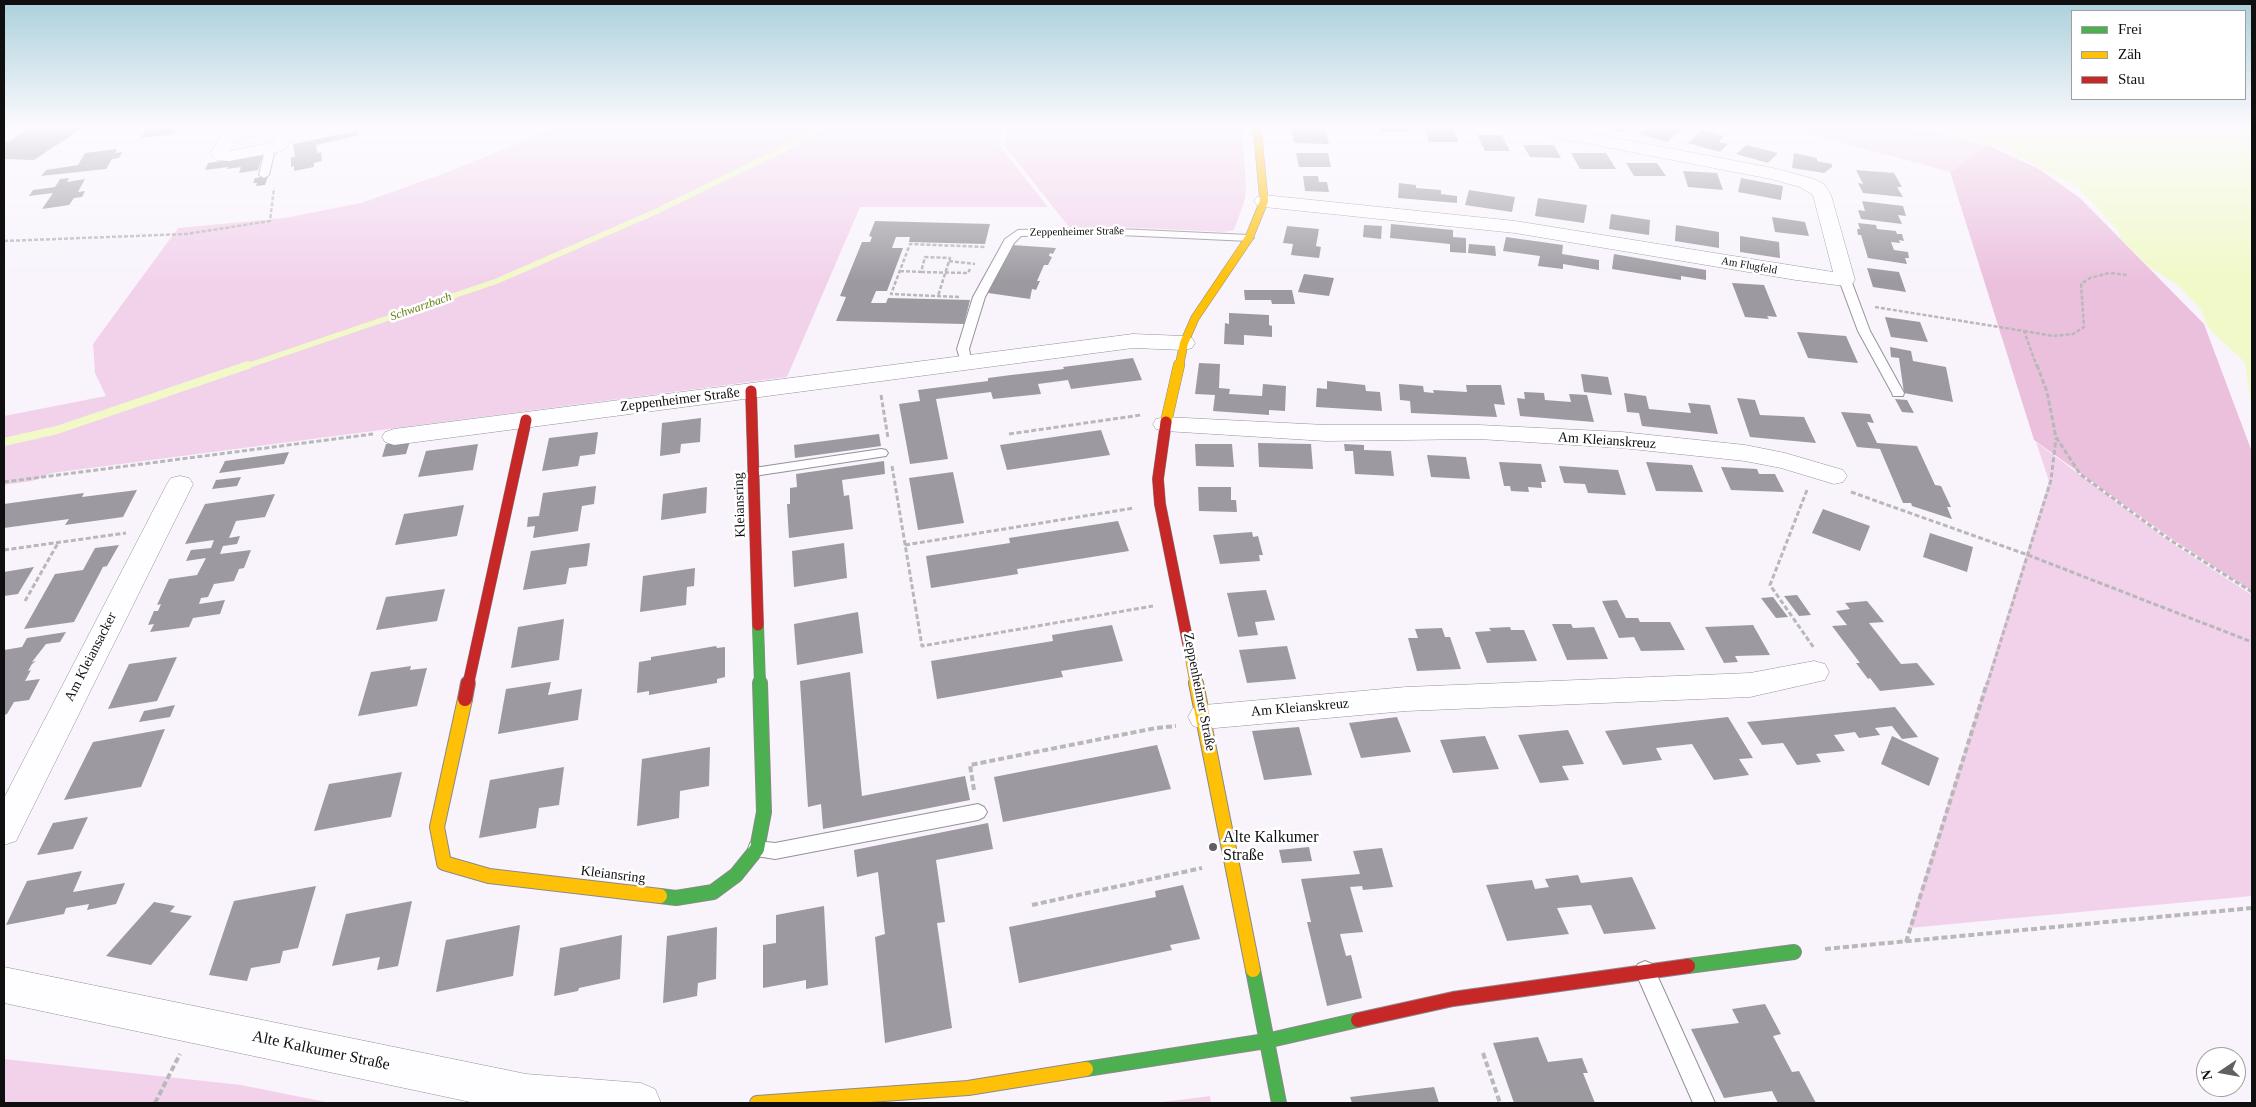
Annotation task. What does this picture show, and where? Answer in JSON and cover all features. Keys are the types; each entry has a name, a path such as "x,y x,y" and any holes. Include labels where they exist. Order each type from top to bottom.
{"street":[{"name":"Zeppenheimer Straße","path":"1262,179 1264,200 1250,238 1195,318 1184,343 1166,420 1158,478 1160,504 1181,601 1279,1103"},
{"path":"1791,179 1817,188 1822,195 1845,280"},
{"name":"Am Flugfeld","path":"1264,200 1508,226 1796,274 1845,280"},
{"name":"Zeppenheimer Straße","path":"394,437 1133,341 1184,343"},
{"name":"Kleiansring","path":"526,420 437,827 444,863 489,876 676,898 713,892 736,875 757,849 764,812 751,391"},
{"name":"Am Kleianskreuz","path":"1166,420 1311,433 1479,432 1622,440 1745,454 1785,461 1823,473"},
{"name":"Am Kleiansacker","path":"4,831 180,484"},
{"name":"Am Kleianskreuz","path":"1204,720 1406,699 1750,685 1814,672"},
{"path":"757,1103 968,1088 1266,1041 1453,999 1645,971 1794,952"},
{"name":"Alte Kalkumer Straße","path":"4,985 526,1094 640,1103"}],"lane":[{"name":"Zeppenheimer Straße","path":"966,363 964,349 979,297 1008,241 1018,233 1132,231 1250,238"},
{"path":"1845,280 1864,331 1898,393"},
{"path":"754,472 887,452"},
{"path":"757,849 775,851 978,812"},
{"path":"1645,971 1704,1103"}],"path":[{"path":"4,241 186,234 270,220"},
{"path":"979,297 891,294 910,244 1005,247"},
{"path":"900,271 968,273 983,246"},
{"path":"920,272 925,258 950,258 949,261"},
{"path":"949,261 995,266"},
{"path":"938,296 949,261"},
{"path":"1854,303 2053,336 2073,334 2084,327 2081,284 2090,278 2109,273 2128,276"},
{"path":"1906,942 2051,480 2056,437 2047,392 2024,331"},
{"path":"877,374 887,452 922,646 1181,601"},
{"path":"1009,434 1143,414 1166,420"},
{"path":"4,482 397,431 394,437"},
{"path":"2056,437 2080,474 2170,540 2252,592"},
{"path":"1814,672 1814,647 1770,585 1802,502 1823,473 1853,494 2028,555 2252,642"},
{"path":"905,545 1160,504"},
{"path":"4,550 157,528"},
{"path":"25,601 58,543"},
{"path":"978,812 970,765 1204,720"},
{"path":"1032,905 1232,862"},
{"path":"1794,952 2252,908"},
{"path":"155,1103 196,1024"},
{"path":"1483,1053 1500,1103"}],"shaded area":[{"path":"429,179 1026,179 1048,207 860,207 787,377 52,473 32,481 4,485 4,416 106,396 95,373 93,344 178,228 285,218 361,203"},
{"path":"1031,179 1246,179 1245,199 1234,230 1224,232 1121,227 1069,227"},
{"path":"1952,179 2053,179 2080,198 2204,324 2252,452 2252,591 2172,539 2034,440"},
{"path":"2061,179 2252,179 2252,412 2245,362 2214,334 2207,325 2202,311 2178,285 2148,266 2120,238 2119,232 2079,188"},
{"path":"2036,442 2170,542 2252,595 2252,896 1909,928 2049,481"},
{"path":"4,1059 241,1085 331,1103 4,1103"},
{"path":"1210,1096 1211,1103 1154,1103"}],"building":[{"path":"60,179 69,179 67,182 85,179 78,192 85,191 82,197 74,198 69,205 42,209 53,193 29,196 33,190 55,187"},
{"path":"255,179 267,179 265,185 256,186 257,183 253,183"},
{"path":"1303,179 1318,179 1319,182 1327,182 1329,192 1305,191"},
{"path":"1685,179 1719,179 1723,190 1688,187"},
{"path":"1741,179 1783,186 1781,200 1738,192"},
{"path":"1860,179 1897,179 1902,187 1897,187 1903,197 1863,193 1858,183 1863,184"},
{"path":"1399,183 1416,185 1416,188 1441,190 1441,194 1457,196 1457,203 1398,198"},
{"path":"1469,190 1515,197 1512,212 1465,205"},
{"path":"1538,198 1587,205 1584,223 1535,216"},
{"path":"1862,201 1903,206 1906,216 1898,215 1902,224 1861,219 1858,210 1865,211"},
{"path":"1611,214 1650,220 1649,235 1609,229"},
{"path":"1772,217 1805,222 1809,236 1775,232"},
{"path":"875,221 990,224 985,244 909,242 910,237 896,237 892,248 903,248 887,291 876,291 871,303 886,303 888,298 970,300 964,324 836,321 846,297 840,296 862,242 870,242 872,237 869,236"},
{"path":"1858,223 1876,225 1877,229 1896,231 1897,234 1902,234 1904,241 1899,240 1900,243 1891,242 1894,250 1908,252 1909,258 1905,258 1907,264 1868,258 1861,235 1858,235 1857,229 1860,229"},
{"path":"1391,224 1453,230 1453,237 1466,238 1466,253 1450,252 1450,244 1390,238"},
{"path":"1364,225 1382,226 1381,239 1363,237"},
{"path":"1676,225 1719,232 1719,248 1675,241"},
{"path":"1287,226 1319,229 1316,246 1321,247 1319,258 1291,255 1293,244 1283,243"},
{"path":"1740,236 1779,242 1780,258 1740,252"},
{"path":"1506,237 1563,245 1562,254 1599,260 1599,270 1563,264 1563,269 1538,266 1540,256 1503,251"},
{"path":"1469,244 1495,246 1496,256 1468,253"},
{"path":"1012,245 1056,248 1053,254 1050,253 1049,256 1052,257 1048,265 1044,265 1037,281 1040,281 1036,290 1032,289 1030,299 988,293"},
{"path":"1614,254 1706,270 1706,280 1681,276 1681,280 1612,269"},
{"path":"1867,268 1899,272 1906,292 1873,287"},
{"path":"1304,274 1334,278 1329,296 1298,292"},
{"path":"1732,283 1764,285 1777,317 1767,316 1769,319 1745,317"},
{"path":"1244,290 1292,290 1295,304 1272,304 1271,300 1245,300"},
{"path":"1229,313 1269,315 1272,337 1244,335 1244,345 1224,344 1225,323 1229,324"},
{"path":"1885,317 1920,322 1928,342 1891,337"},
{"path":"1797,332 1846,336 1858,363 1808,358"},
{"path":"1890,347 1911,351 1913,361 1946,367 1953,402 1904,393 1899,358 1891,357"},
{"path":"1133,358 1142,380 1071,389 1068,380 1038,384 1041,394 993,399 991,392 936,399 948,459 910,464 899,404 920,401 918,390 988,381 988,378"},
{"path":"1199,363 1220,364 1219,388 1230,389 1229,394 1262,396 1263,384 1286,386 1285,411 1269,410 1269,415 1213,411 1215,395 1195,394"},
{"path":"1581,374 1608,377 1612,395 1584,392"},
{"path":"1327,381 1365,385 1366,391 1380,392 1382,411 1316,407 1317,388 1327,389"},
{"path":"1399,384 1423,386 1424,392 1434,393 1433,390 1467,392 1466,385 1501,385 1505,405 1494,404 1497,417 1411,413 1410,401 1400,400"},
{"path":"1524,392 1544,393 1545,400 1571,402 1569,394 1587,395 1594,422 1520,416 1517,398 1525,399"},
{"path":"1624,393 1646,396 1649,409 1691,413 1688,403 1710,405 1718,434 1642,426 1639,413 1627,412"},
{"path":"1737,398 1755,400 1760,415 1804,417 1816,443 1750,437"},
{"path":"1895,399 1907,400 1914,413 1902,412"},
{"path":"1841,412 1870,414 1874,423 1867,422 1877,443 1917,446 1935,485 1941,486 1951,507 1947,507 1952,519 1912,506 1911,503 1903,503 1880,449 1857,447"},
{"path":"701,418 700,442 681,444 680,453 660,456 662,423"},
{"path":"1101,430 1110,455 1007,470 1000,445"},
{"path":"598,432 595,454 580,456 578,466 542,471 549,438"},
{"path":"879,434 881,446 795,458 794,445"},
{"path":"410,441 406,454 382,457 386,444"},
{"path":"1258,443 1311,444 1313,469 1259,467"},
{"path":"478,444 473,470 418,477 426,451"},
{"path":"1195,444 1232,444 1234,467 1196,466"},
{"path":"1344,444 1364,445 1364,450 1391,451 1394,476 1355,474 1353,451 1345,451"},
{"path":"289,452 284,464 219,473 225,461"},
{"path":"1427,455 1466,457 1470,479 1431,477"},
{"path":"884,461 885,474 842,480 844,496 849,495 853,529 789,538 787,504 790,504 790,488 797,487 796,474"},
{"path":"1499,462 1541,464 1546,482 1541,482 1542,488 1528,487 1529,492 1511,491 1510,486 1504,486"},
{"path":"1646,462 1692,465 1703,492 1656,491"},
{"path":"1559,466 1618,470 1626,495 1588,493 1585,484 1564,483"},
{"path":"1721,467 1757,469 1759,474 1775,474 1784,492 1731,490"},
{"path":"953,472 964,523 918,530 909,478"},
{"path":"241,477 237,486 212,489 216,480"},
{"path":"596,486 594,504 582,506 578,531 533,538 535,526 527,527 528,517 539,516 543,493"},
{"path":"707,487 706,513 661,520 663,494"},
{"path":"1198,487 1231,487 1231,500 1236,500 1237,512 1199,511"},
{"path":"137,490 123,517 65,525 69,519 4,528 4,504 84,493 82,497"},
{"path":"275,494 265,517 236,521 229,538 240,536 237,544 223,546 220,554 251,550 244,568 239,569 234,581 214,584 208,597 201,598 199,604 225,600 220,614 193,618 189,627 150,632 154,624 148,625 154,611 158,611 161,604 157,605 169,579 197,575 206,558 186,561 191,550 211,548 214,540 185,544 205,504"},
{"path":"464,505 457,536 395,545 404,514"},
{"path":"1823,509 1870,526 1860,551 1812,533"},
{"path":"1118,521 1129,551 1017,569 1018,574 931,588 926,556 1010,543 1009,538"},
{"path":"1252,532 1253,537 1258,536 1263,555 1259,555 1260,561 1220,564 1213,535"},
{"path":"1930,533 1973,547 1967,572 1923,557"},
{"path":"590,543 587,566 569,568 566,584 523,590 531,551"},
{"path":"844,543 847,578 794,587 792,551"},
{"path":"119,545 107,566 103,567 74,622 24,629 55,574 83,570 95,548"},
{"path":"34,567 18,594 4,596 4,572"},
{"path":"695,568 694,586 687,587 686,605 640,612 643,576"},
{"path":"445,589 437,621 376,630 386,597"},
{"path":"1266,590 1275,620 1255,622 1258,635 1238,637 1227,593"},
{"path":"1797,595 1811,615 1799,616 1784,596"},
{"path":"1773,597 1788,617 1776,618 1761,598"},
{"path":"1617,600 1626,618 1638,618 1640,622 1670,622 1685,650 1641,651 1634,637 1619,638 1602,601"},
{"path":"1867,601 1884,622 1869,623 1901,664 1917,663 1935,685 1880,691 1870,678 1868,679 1856,663 1860,663 1832,626 1847,625 1836,611 1850,609 1845,603"},
{"path":"858,612 863,653 797,665 794,624"},
{"path":"564,619 559,660 511,668 518,627"},
{"path":"1552,624 1571,624 1573,628 1594,627 1608,659 1567,660"},
{"path":"1112,625 1123,661 1061,671 1063,677 937,699 931,661 1053,641 1052,635"},
{"path":"1753,625 1770,655 1735,656 1738,662 1724,663 1705,627"},
{"path":"1510,627 1511,630 1524,630 1537,661 1487,663 1475,632 1491,631 1489,628"},
{"path":"1442,628 1445,637 1450,637 1461,669 1417,671 1408,638 1418,638 1415,629"},
{"path":"66,632 60,642 46,644 32,662 36,661 28,671 31,670 25,681 40,679 29,700 14,702 7,714 4,715 4,650 22,647 27,638"},
{"path":"716,646 717,648 725,647 725,677 717,679 717,683 649,695 649,691 637,693 639,662 651,660 651,657"},
{"path":"1287,646 1296,679 1247,683 1239,650"},
{"path":"177,657 157,701 108,709 129,664"},
{"path":"411,666 410,670 427,668 417,706 358,716 371,672"},
{"path":"850,672 862,796 965,776 970,800 823,829 821,804 808,807 800,681"},
{"path":"551,682 548,695 582,689 578,720 498,734 506,689"},
{"path":"175,705 170,717 139,722 144,711"},
{"path":"1895,707 1918,737 1902,739 1892,726 1875,728 1880,735 1859,738 1855,732 1834,735 1845,751 1816,754 1821,762 1797,765 1783,743 1762,745 1747,722"},
{"path":"1397,717 1411,752 1361,758 1349,723"},
{"path":"1728,717 1753,758 1739,759 1749,775 1714,780 1692,744 1656,748 1662,760 1623,765 1605,731"},
{"path":"1299,727 1312,775 1264,780 1252,731"},
{"path":"165,729 141,787 64,800 93,742"},
{"path":"1568,730 1584,764 1562,766 1569,780 1540,783 1518,735"},
{"path":"1485,736 1499,769 1453,773 1440,740"},
{"path":"1892,736 1939,758 1929,786 1881,764"},
{"path":"1157,745 1171,789 1003,822 994,777"},
{"path":"710,747 709,786 680,791 679,818 637,826 642,759"},
{"path":"564,767 559,805 539,808 536,828 479,838 490,780"},
{"path":"402,772 391,817 314,831 329,784"},
{"path":"88,817 73,849 37,855 53,823"},
{"path":"988,823 993,849 936,860 945,922 937,923 952,1028 885,1043 875,937 885,934 878,872 857,877 854,850"},
{"path":"1309,847 1312,861 1282,863 1279,850"},
{"path":"1382,848 1393,887 1363,890 1362,886 1350,887 1363,932 1340,934 1346,956 1351,955 1362,998 1327,1006 1307,922 1311,922 1301,879 1360,874 1353,851"},
{"path":"82,871 73,892 125,883 116,904 87,910 89,904 66,908 64,914 6,925 27,881"},
{"path":"1578,875 1581,883 1632,877 1656,929 1604,934 1591,905 1557,908 1569,934 1507,941 1486,885 1532,880 1535,889 1549,887 1545,879"},
{"path":"1183,885 1200,939 1170,945 1172,950 1019,983 1009,927 1156,897 1155,891"},
{"path":"316,886 298,948 283,951 280,963 251,968 247,981 209,975 234,901"},
{"path":"412,901 398,966 377,970 380,957 332,966 346,914"},
{"path":"154,902 175,906 170,912 192,916 151,965 106,956"},
{"path":"824,906 828,985 806,989 806,980 763,988 763,945 776,943 776,915"},
{"path":"520,925 513,976 436,992 446,940"},
{"path":"717,927 716,979 698,983 697,996 663,1003 667,936"},
{"path":"622,935 620,979 579,988 578,991 554,996 560,948"},
{"path":"1765,1004 1781,1034 1773,1036 1792,1072 1799,1071 1816,1103 1778,1103 1772,1091 1724,1098 1691,1029 1739,1023 1732,1009"},
{"path":"1538,1037 1548,1062 1582,1058 1588,1073 1583,1073 1595,1103 1514,1103 1493,1043"},
{"path":"1434,1087 1439,1103 1352,1103 1350,1097"}],"waterway":[{"name":"Schwarzbach","path":"244,367 497,281 657,211 723,179"},
{"name":"Schwarzbach","path":"4,442 57,430 248,365"}],"traffic: fast":[{"path":"660,896 676,898 713,892 736,875 757,849 764,812 758,625"},
{"path":"1688,966 1794,952"},
{"path":"1253,970 1279,1103"},
{"path":"1086,1069 1266,1041 1358,1020"}],"traffic: slow":[{"path":"1166,422 1184,343 1195,318 1249,238 1264,201 1262,179"},
{"path":"1190,653 1253,970"},
{"path":"465,699 437,827 444,863 489,876 660,896"},
{"path":"757,1103 968,1088 1086,1069"}],"traffic: jam":[{"path":"751,391 758,625"},
{"path":"465,699 526,420"},
{"path":"1166,422 1158,479 1160,504 1190,653"},
{"path":"1358,1020 1453,999 1688,966"}],"place":[{"name":"Alte Kalkumer Straße","path":"1213,847"}]}
